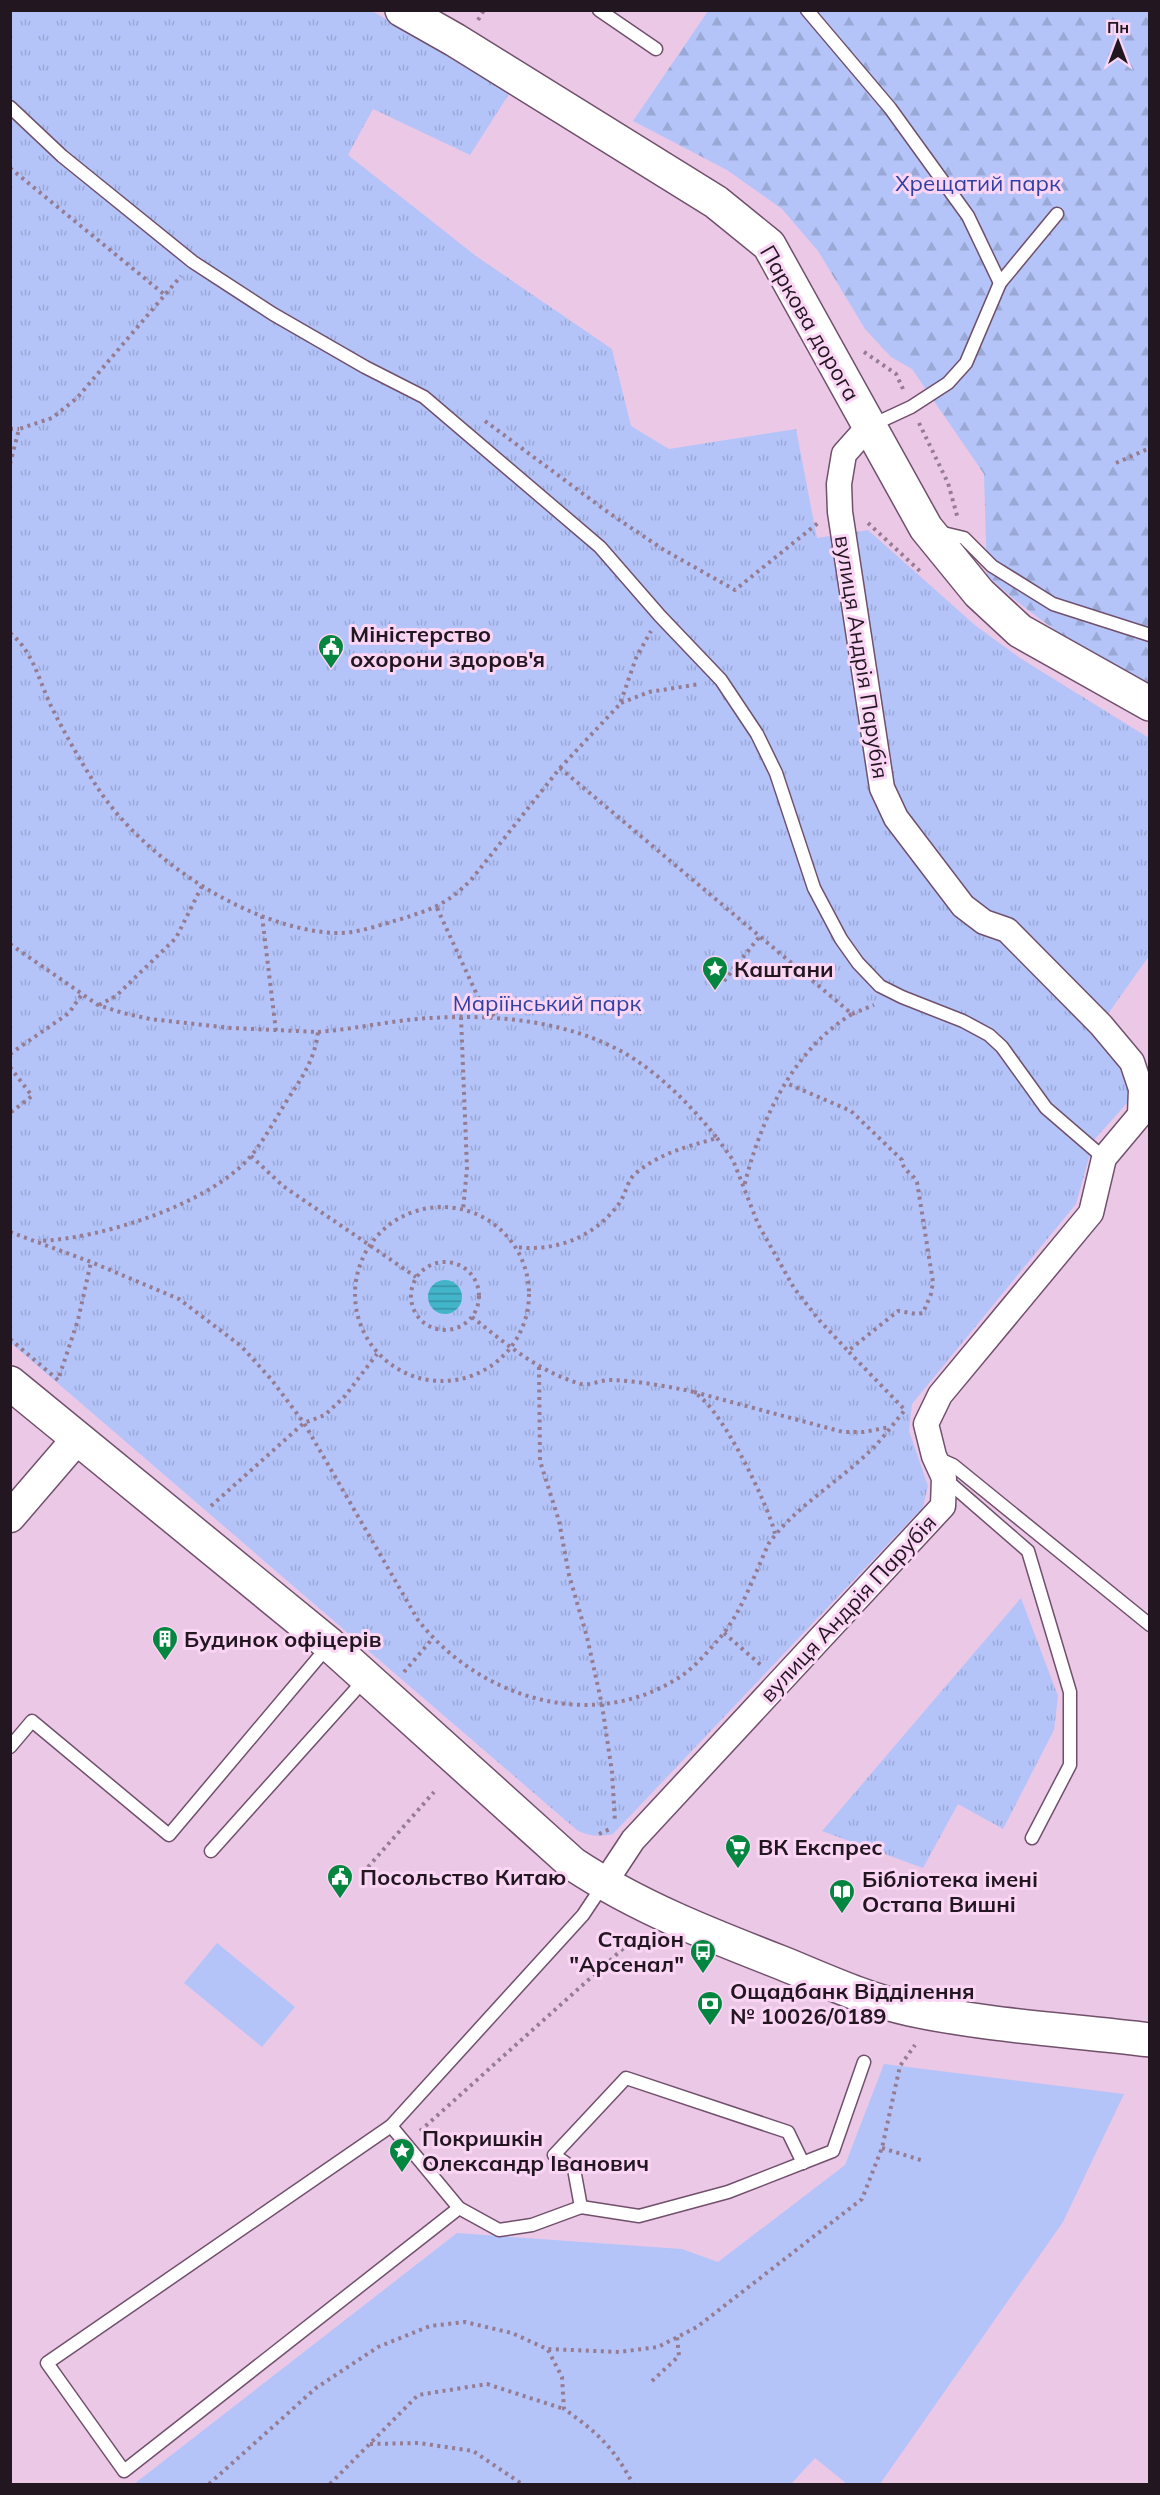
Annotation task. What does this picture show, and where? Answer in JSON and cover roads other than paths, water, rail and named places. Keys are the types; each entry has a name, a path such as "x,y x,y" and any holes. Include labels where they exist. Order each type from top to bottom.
{"main road":[{"name":"Паркова дорога","path":"402,10 455,40 716,202 769,245 926,528 979,593 1020,631 1149,704"},
{"path":"10,1383 329,1644 573,1864 604,1884 715,1936 854,1992 909,2009 964,2018 1149,2040"}],"street":[{"name":"вулиця Андрія Парубія","path":"604,1884 633,1840 943,1506 944,1478 934,1456 926,1424 940,1395 1090,1214 1104,1158 1140,1115 1141,1066 1007,930 984,922 963,906 896,818 882,788 852,513 838,484 844,454 869,426"},
{"path":"10,1517 77,1439"}],"lane":[{"path":"599,10 656,49"},
{"path":"807,10 890,108 968,216 1000,283"},
{"path":"10,107 62,156 193,262 273,314 364,367 424,397 600,547 660,616 721,680 757,734 776,773 814,888 841,939 858,963 880,986 887,990 963,1020 989,1035 1008,1054 1046,1108 1104,1158"},
{"path":"869,426 911,407 948,383 966,363 1000,283 1057,214"},
{"path":"926,528 964,538 992,566 1053,604 1149,635"},
{"path":"934,1456 953,1465 1149,1625"},
{"path":"944,1478 1028,1551 1070,1692 1070,1764 1032,1838"},
{"path":"10,1747 32,1721 169,1835 329,1644"},
{"path":"211,1851 366,1678"},
{"path":"459,2208 124,2471 47,2363 391,2126 583,1915 604,1884"},
{"path":"391,2126 459,2208 500,2230 532,2225 581,2207 639,2216 728,2192 833,2151 864,2062"},
{"path":"581,2207 574,2169 554,2155 626,2078 788,2132 803,2163"}],"place":[{"name":"Міністерство охорони здоров'я","path":"331,670"},
{"name":"Каштани","path":"715,992"},
{"name":"Будинок офіцерів","path":"165,1662"},
{"name":"ВК Експрес","path":"738,1870"},
{"name":"Посольство Китаю","path":"340,1900"},
{"name":"Бібліотека імені Остапа Вишні","path":"842,1915"},
{"name":"Стадіон \"Арсенал\"","path":"703,1975"},
{"name":"Ощадбанк Відділення № 10026/0189","path":"710,2027"},
{"name":"Покришкін Олександр Іванович","path":"402,2174"}],"park label":[{"name":"Хрещатий парк","path":"978,183"},
{"name":"Маріїнський парк","path":"547,1003"}]}
